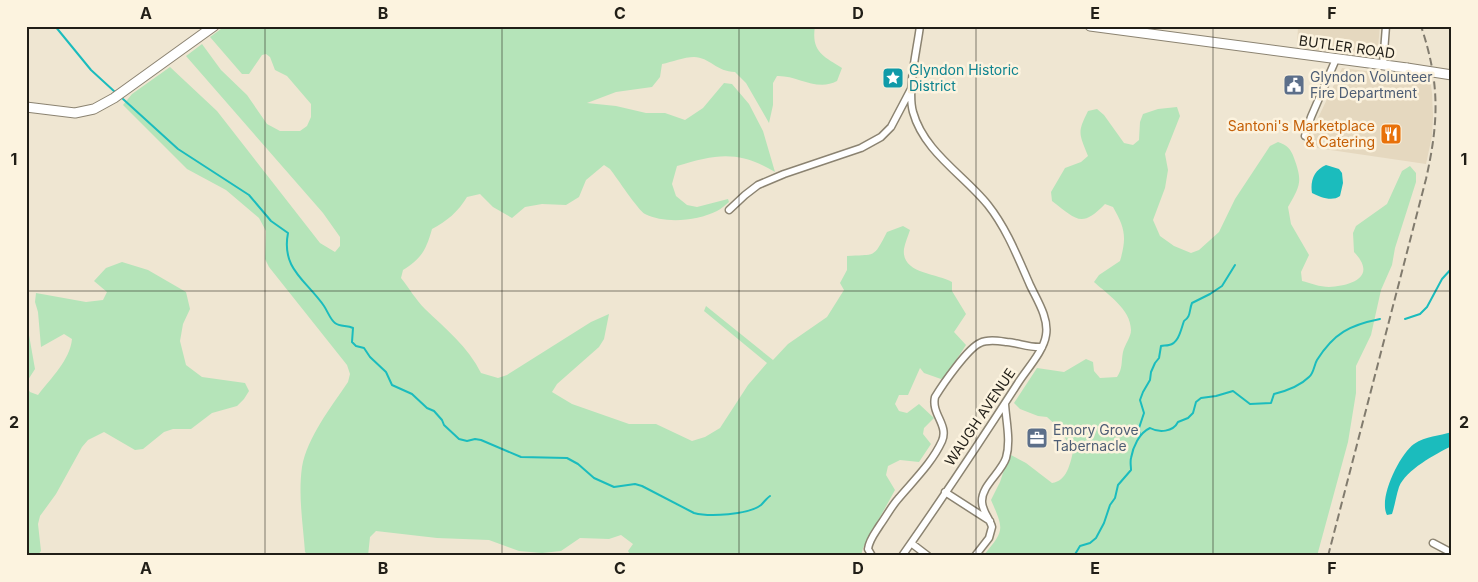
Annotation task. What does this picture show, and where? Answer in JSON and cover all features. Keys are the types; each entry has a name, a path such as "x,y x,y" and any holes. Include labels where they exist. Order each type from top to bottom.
{"main road":[{"path":"26,107 60,112 94,109 114,98 214,26"},
{"name":"BUTLER ROAD","path":"1090,26 1152,30 1452,75"}],"street":[{"path":"729,210 758,185 860,148 881,137 891,127 912,88 920,26"},
{"path":"1383,65 1386,26"},
{"path":"1305,136 1311,117 1336,59"},
{"name":"WAUGH AVENUE","path":"902,556 1042,347 1047,332 1045,319 1031,286 997,218 974,188 938,154 923,136 913,112 912,88"},
{"path":"872,556 868,549 871,540 896,501 917,478 942,440 944,428 935,409 935,397 970,351 979,343 986,341 1010,342 1042,347"},
{"path":"975,556 989,538 992,527 982,506 981,501 984,491 1005,460 1008,451 1005,404"},
{"path":"945,492 991,522"},
{"path":"911,543 928,556"},
{"path":"1433,543 1452,553"}],"shaded area":[{"path":"1298,26 1380,26 1377,58 1297,48"},
{"path":"1342,68 1430,79 1433,116 1432,136 1426,164 1310,147 1318,118"}],"green space":[{"path":"225,26 815,26 814,35 817,48 824,56 842,68 837,81 822,85 777,76 773,83 773,105 769,123 746,83 735,72 723,70 704,59 694,57 662,64 660,77 652,87 616,92 587,103 616,106 646,113 665,113 685,120 703,108 724,83 732,84 749,104 763,131 775,172 750,160 727,156 704,159 677,166 672,184 676,196 687,205 697,207 728,199 729,202 718,210 700,217 681,220 662,219 645,214 610,169 604,165 586,180 579,197 566,205 542,204 525,207 512,218 493,207 480,194 467,197 452,216 432,229 428,243 422,253 403,270 401,278 422,305 470,355 481,373 498,378 507,375 591,322 609,314 604,339 599,347 557,384 552,392 572,404 629,424 656,424 692,441 705,437 720,428 748,385 767,363 704,311 706,306 773,360 788,344 827,317 844,290 840,283 847,270 847,256 869,255 876,251 887,232 903,226 910,230 904,249 905,257 908,263 921,272 952,282 952,291 966,314 954,332 966,345 945,377 941,379 924,373 920,368 908,395 899,395 895,404 899,411 907,413 919,404 934,418 924,428 923,434 931,444 919,462 900,460 888,466 886,475 895,490 863,548 861,556 631,556 628,551 633,544 621,535 609,539 580,538 561,551 542,553 519,551 489,540 437,538 376,531 370,537 368,556 309,556 305,552 301,509 302,467 314,434 348,382 350,374 347,365 269,267 265,259 266,231 259,218 226,190 187,169 123,105 132,94 170,67 217,111 320,243 335,252 340,246 340,237 323,213 186,56 202,44 221,70 247,95 267,124 280,131 300,131 307,126 311,117 311,104 287,76 275,70 270,57 266,54 262,55 249,74 242,74 210,37"},
{"path":"1177,107 1180,116 1165,154 1168,170 1165,188 1153,220 1160,236 1174,246 1191,253 1199,250 1219,232 1235,199 1270,146 1278,142 1290,150 1299,173 1298,189 1288,207 1291,224 1309,255 1301,272 1302,281 1329,287 1346,285 1359,278 1362,274 1361,261 1354,252 1353,233 1356,226 1387,204 1402,171 1410,166 1416,173 1416,182 1395,248 1392,265 1381,290 1371,335 1356,366 1356,393 1348,442 1317,556 983,556 999,535 1000,524 991,500 1011,455 1026,463 1052,483 1061,479 1071,462 1073,452 1060,429 1047,417 1038,416 1020,409 1014,403 1037,368 1064,372 1086,359 1093,362 1094,371 1100,378 1117,377 1121,368 1123,352 1131,333 1130,322 1123,309 1094,282 1099,275 1120,261 1124,245 1124,233 1113,207 1105,204 1090,217 1078,219 1052,201 1051,192 1065,168 1081,162 1088,156 1080,133 1088,111 1097,109 1104,115 1124,143 1133,145 1139,140 1140,122 1143,114 1158,109"},
{"path":"122,262 148,270 186,292 190,309 183,324 180,341 186,365 202,377 245,383 249,391 237,406 212,413 191,429 173,429 164,432 143,449 135,450 104,432 88,440 82,447 56,494 40,516 38,524 41,551 37,556 26,556 26,385 30,392 38,395 64,361 72,339 64,334 41,347 38,312 35,302 36,293 86,302 103,300 107,292 94,281 106,268"},
{"path":"26,318 35,369 26,383"}],"water":[{"path":"1326,165 1339,169 1342,173 1343,183 1340,196 1337,198 1326,198 1312,193 1314,176 1318,170"},
{"path":"1452,432 1452,446 1422,463 1408,475 1399,487 1392,514 1387,515 1385,498 1388,488 1397,466 1408,449 1423,439"}],"waterway":[{"path":"55,26 91,70 115,92"},
{"path":"123,99 178,149 249,195 271,221 288,233 288,256 292,265 324,306 333,321 339,325 353,328 352,342 356,346 364,348 370,357 386,372 392,385 412,394 427,408 434,411 444,425 459,439 467,441 481,440 521,457 567,458 578,464 594,478 614,487 635,484 642,486 694,513 718,515 747,511 761,505 770,496"},
{"path":"1140,435 1139,428 1144,413 1140,400 1150,380 1155,363 1159,358 1161,346 1175,342 1184,321 1189,315 1192,303 1222,286 1235,265"},
{"path":"1405,319 1420,314 1427,307 1442,279 1452,268"},
{"path":"1074,556 1080,546 1090,543 1096,538 1104,523 1110,505 1115,498 1118,485 1131,470 1131,460 1135,445 1146,430 1150,428 1161,431 1169,430 1178,422 1188,418 1193,413 1196,402 1201,398 1233,391 1250,404 1271,403 1274,394 1297,386 1311,375 1317,360 1336,337 1351,327 1380,319"}],"railway":[{"path":"1328,556 1430,158 1436,102 1432,66 1421,26"}],"place":[{"name":"Glyndon Historic District","path":"893,78"},
{"name":"Glyndon Volunteer Fire Department","path":"1294,85"},
{"name":"Santoni's Marketplace & Catering","path":"1391,134"},
{"name":"Emory Grove Tabernacle","path":"1037,438"}]}
